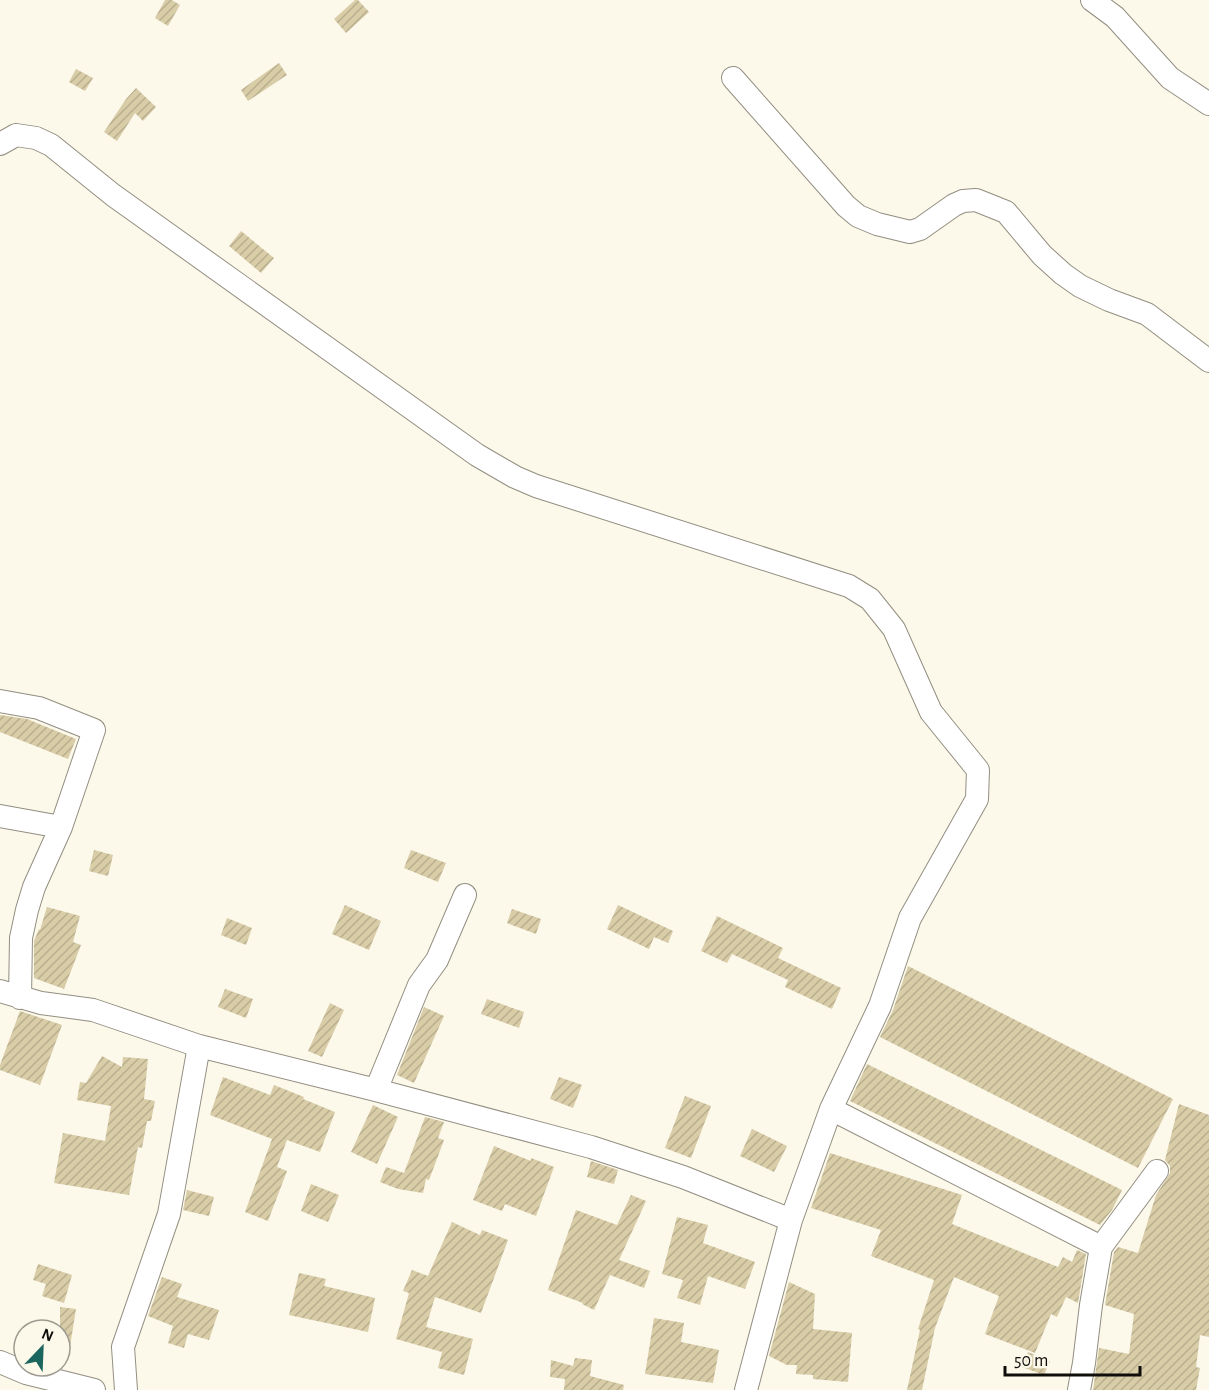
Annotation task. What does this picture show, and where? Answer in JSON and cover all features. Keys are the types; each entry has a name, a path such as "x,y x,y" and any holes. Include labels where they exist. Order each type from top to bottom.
{"street":[{"path":"1092,0 1115,17 1170,78 1209,104"},
{"path":"733,78 846,206 858,216 877,224 910,232 920,229 963,201 976,200 1006,212 1042,255 1063,274 1080,286 1147,315 1209,361"},
{"path":"0,144 16,135 36,138 51,145 114,195 303,333 477,455 515,477 536,486 849,586 870,599 894,629 931,712 978,770 977,799 910,918 880,1006 831,1109 791,1220 746,1390"},
{"path":"0,701 39,708 94,730 61,827 34,887 6,996 93,1010 199,1046 591,1147 683,1177 791,1220"},
{"path":"0,816 61,827"},
{"path":"376,1090 419,986 437,960 465,895"},
{"path":"126,1390 123,1347 169,1214 199,1046"},
{"path":"831,1109 1101,1247"},
{"path":"1078,1390 1101,1247 1157,1170"},
{"path":"0,1362 26,1373 94,1390"}],"building":[{"path":"165,0 172,0 180,5 168,26 155,18"},
{"path":"355,0 358,0 369,12 346,33 334,19"},
{"path":"279,63 287,75 248,101 241,90"},
{"path":"76,69 93,78 85,91 69,82"},
{"path":"136,88 156,107 143,121 135,113 117,141 104,132"},
{"path":"241,231 274,258 261,273 229,246"},
{"path":"0,715 27,719 76,739 68,759 0,732"},
{"path":"94,850 113,855 108,876 89,871"},
{"path":"411,850 446,863 438,882 404,868"},
{"path":"345,905 381,921 369,950 332,934"},
{"path":"618,905 673,931 668,943 654,937 649,949 607,929"},
{"path":"47,907 80,916 73,942 81,945 64,989 34,978 34,941"},
{"path":"512,909 541,919 536,934 507,923"},
{"path":"717,916 783,948 778,958 841,988 832,1009 785,987 788,980 732,954 727,963 701,951"},
{"path":"227,918 252,928 246,945 221,935"},
{"path":"908,966 1173,1099 1138,1168 880,1037 893,1010"},
{"path":"225,989 253,999 246,1018 218,1007"},
{"path":"487,999 524,1012 519,1028 481,1014"},
{"path":"330,1003 344,1010 322,1057 308,1051"},
{"path":"424,1007 444,1016 414,1083 397,1075"},
{"path":"20,1011 62,1025 40,1085 0,1070"},
{"path":"102,1056 122,1067 123,1057 148,1059 144,1099 155,1101 151,1121 147,1121 142,1148 138,1147 129,1195 54,1183 63,1133 105,1141 111,1106 77,1100 80,1082 86,1083"},
{"path":"867,1064 1122,1190 1112,1210 1100,1225 850,1101"},
{"path":"223,1077 270,1095 274,1085 335,1112 320,1152 287,1140 277,1167 287,1171 268,1221 245,1212 272,1139 210,1115"},
{"path":"559,1077 582,1085 573,1108 550,1099"},
{"path":"685,1096 711,1106 691,1158 665,1148"},
{"path":"1179,1104 1209,1115 1209,1337 1200,1335 1196,1367 1200,1368 1196,1390 1093,1390 1099,1348 1129,1354 1134,1314 1105,1305 1114,1252 1118,1247 1138,1253 1156,1195 1170,1173 1170,1166 1165,1160"},
{"path":"373,1105 398,1117 377,1164 351,1152"},
{"path":"425,1117 444,1122 438,1138 444,1140 429,1180 426,1179 423,1193 398,1189 380,1182 386,1167 404,1173"},
{"path":"752,1129 787,1146 774,1172 740,1156"},
{"path":"494,1146 531,1161 531,1158 554,1167 536,1216 505,1204 502,1211 473,1200"},
{"path":"830,1153 962,1195 952,1224 1058,1267 1063,1257 1072,1262 1077,1250 1086,1254 1078,1303 1066,1297 1057,1317 1051,1314 1035,1353 985,1334 999,1296 954,1277 935,1328 922,1390 907,1390 920,1330 918,1329 934,1280 871,1256 881,1230 811,1208"},
{"path":"591,1161 618,1170 614,1184 587,1177"},
{"path":"311,1184 339,1195 328,1222 301,1211"},
{"path":"187,1190 214,1197 209,1216 183,1210"},
{"path":"631,1195 646,1201 619,1260 650,1271 644,1288 610,1275 594,1310 583,1303 548,1290 576,1210 617,1225"},
{"path":"677,1217 708,1225 703,1243 755,1262 745,1289 708,1276 700,1305 677,1298 683,1280 662,1274"},
{"path":"452,1222 480,1235 482,1230 508,1240 481,1313 435,1297 426,1327 473,1339 464,1375 438,1368 442,1352 396,1339 409,1293 403,1291 412,1270 428,1276"},
{"path":"38,1264 72,1275 64,1303 42,1296 46,1284 33,1280"},
{"path":"299,1273 326,1279 324,1286 375,1298 368,1332 289,1315"},
{"path":"162,1277 182,1284 177,1297 219,1310 209,1340 188,1334 184,1348 168,1343 173,1326 148,1316"},
{"path":"789,1282 815,1294 813,1329 852,1333 848,1382 813,1379 813,1375 796,1374 797,1365 787,1365 769,1356"},
{"path":"60,1307 76,1309 72,1334 72,1318 60,1318"},
{"path":"654,1318 684,1323 681,1342 719,1350 713,1383 645,1374"},
{"path":"1028,1352 1050,1361 1044,1375 1022,1367"},
{"path":"575,1358 592,1360 590,1376 624,1385 623,1390 564,1390 565,1379 550,1377 551,1360 573,1366"}]}
